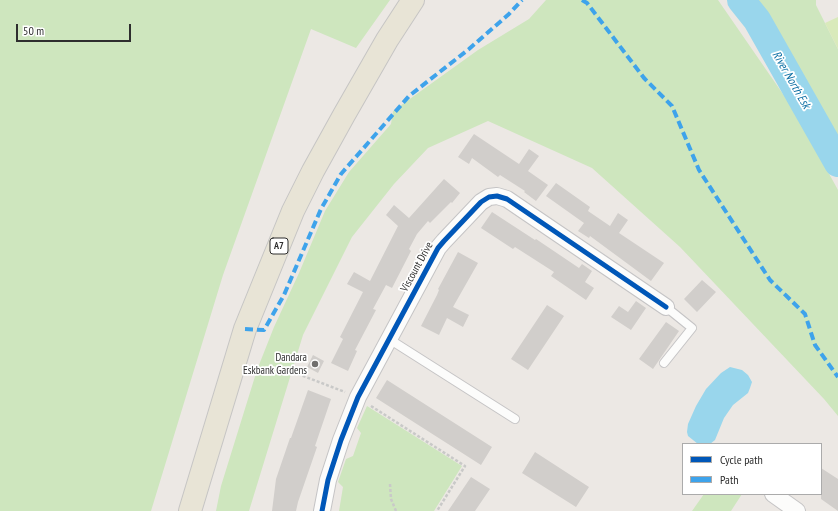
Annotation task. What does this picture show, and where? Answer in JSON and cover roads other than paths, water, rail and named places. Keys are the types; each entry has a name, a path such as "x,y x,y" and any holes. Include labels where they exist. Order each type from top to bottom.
{"main road":[{"name":"A7","path":"190,511 245,329 293,211 344,115 413,0"}],"street":[{"name":"Viscount Drive","path":"322,511 328,480 341,440 358,397 438,248 481,202 489,197 497,196 507,199 666,307"},
{"path":"774,495 797,511"}],"lane":[{"path":"664,363 692,328 666,307"},
{"path":"389,339 515,419"}],"water":[{"path":"730,367 742,370 748,375 752,382 748,393 733,405 724,418 715,440 711,443 697,443 688,436 688,424 706,389 721,373"}],"waterway":[{"name":"River North Esk","path":"741,0 757,20 838,163"}],"place":[{"name":"Dandara Eskbank Gardens","path":"315,364"}]}
